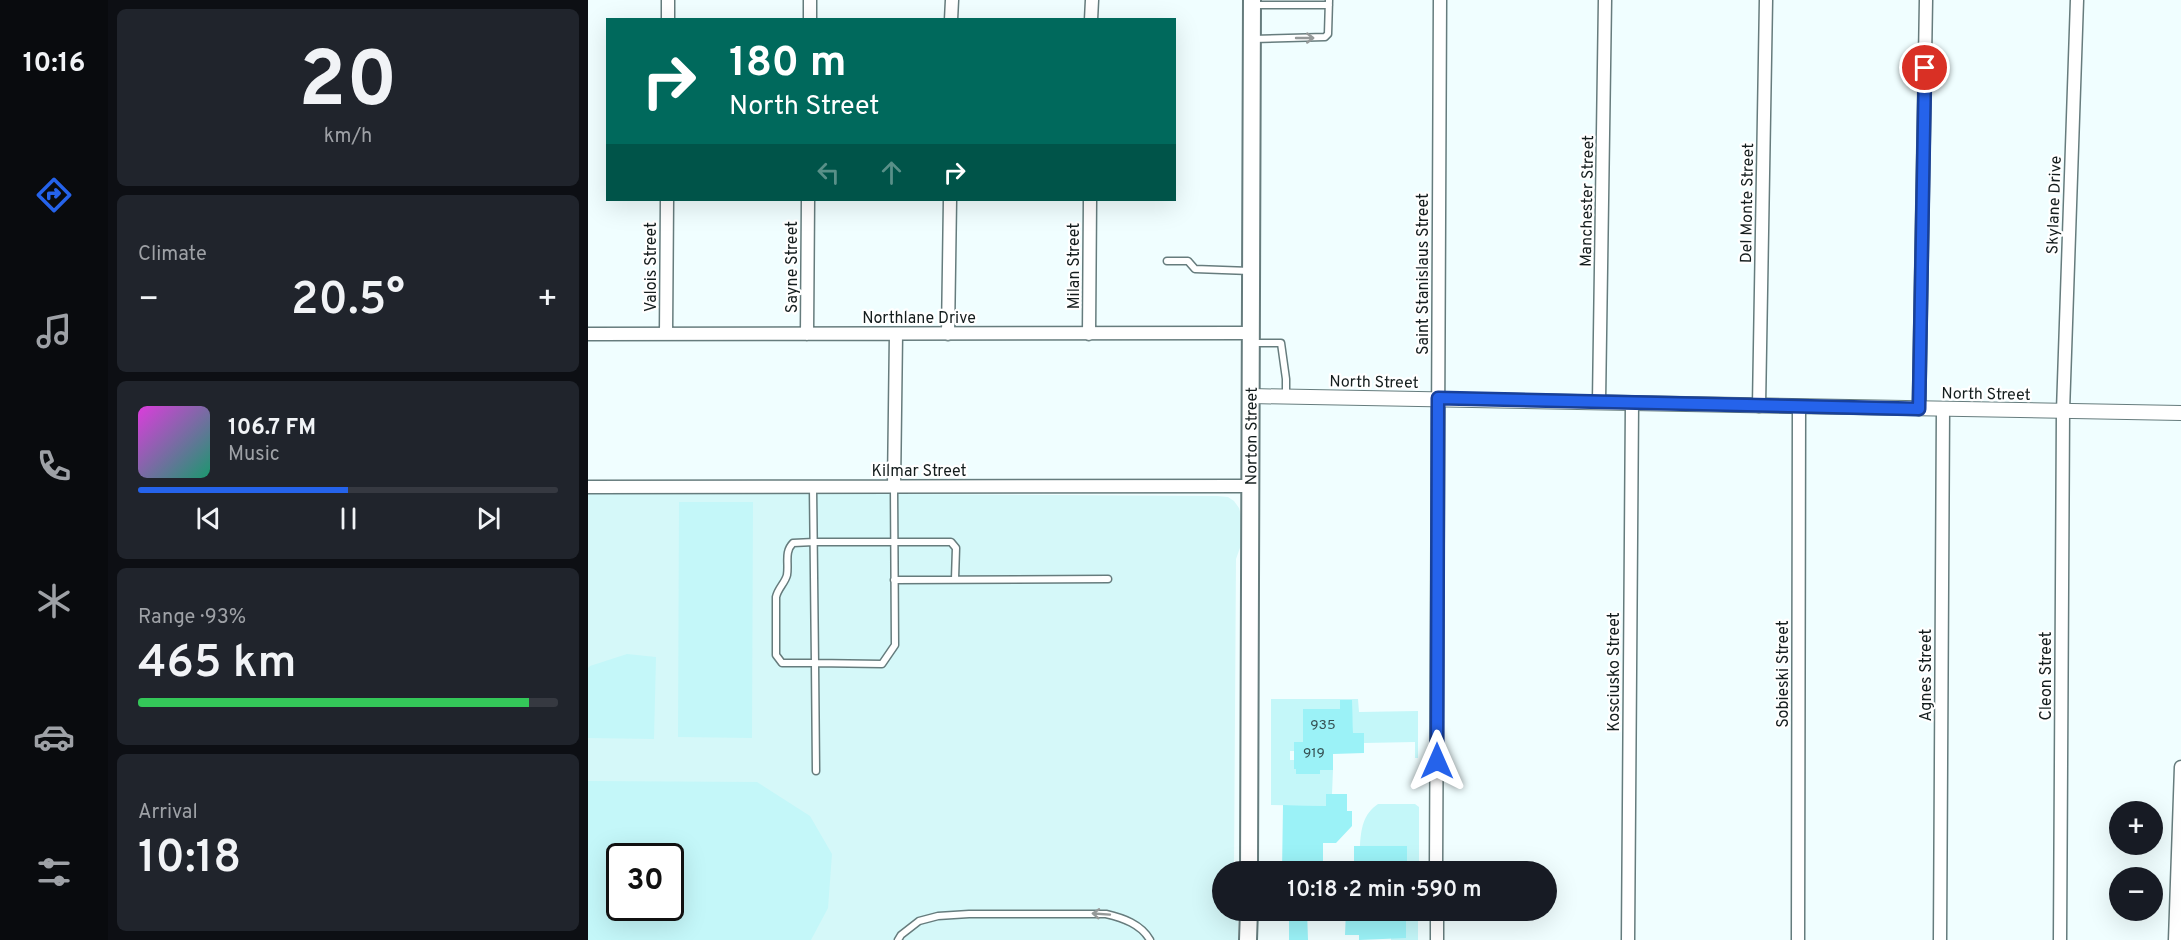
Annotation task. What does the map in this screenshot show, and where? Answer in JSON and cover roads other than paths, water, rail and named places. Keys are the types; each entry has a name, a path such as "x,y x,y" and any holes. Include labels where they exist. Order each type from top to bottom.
{"main road":[{"name":"Norton Street","path":"1249,861 1252,2"},
{"path":"1248,940 1249,921"}],"street":[{"path":"668,0 668,18"},
{"path":"810,0 810,18"},
{"path":"951,0 951,18"},
{"path":"1091,18 1092,0"},
{"name":"Saint Stanislaus Street","path":"1437,861 1440,0"},
{"name":"Manchester Street","path":"1599,402 1605,0"},
{"name":"Del Monte Street","path":"1759,406 1766,0"},
{"path":"1919,409 1926,0"},
{"name":"Skylane Drive","path":"2063,411 2076,0"},
{"name":"Valois Street","path":"666,334 667,201"},
{"name":"Sayne Street","path":"807,334 808,201"},
{"path":"948,334 950,201"},
{"name":"Milan Street","path":"1089,334 1090,201"},
{"name":"Northlane Drive","path":"588,334 1089,334 1250,338"},
{"path":"894,486 896,334"},
{"name":"North Street","path":"1251,396 2181,413"},
{"name":"Kosciusko Street","path":"1628,940 1632,403"},
{"name":"Sobieski Street","path":"1798,940 1799,407"},
{"name":"Agnes Street","path":"1940,940 1943,409"},
{"name":"Cleon Street","path":"2060,940 2063,411"},
{"name":"Kilmar Street","path":"588,487 1250,486"},
{"path":"2175,940 2181,767"},
{"path":"1437,921 1437,940"}],"lane":[{"path":"1252,2 1329,3 1328,34 1325,37 1252,39"},
{"path":"1167,261 1188,261 1196,269 1251,271"},
{"path":"1250,338 1281,343 1286,397"},
{"path":"894,486 894,542 894,580 895,645 882,664 782,663 776,656 776,597 778,589 787,577 788,548 793,543 814,542 894,542 951,542 956,548 955,579"},
{"path":"813,487 816,771"},
{"path":"894,580 1108,579"},
{"path":"898,940 919,921 938,916 1106,914 1123,918 1143,931 1150,940"}]}
